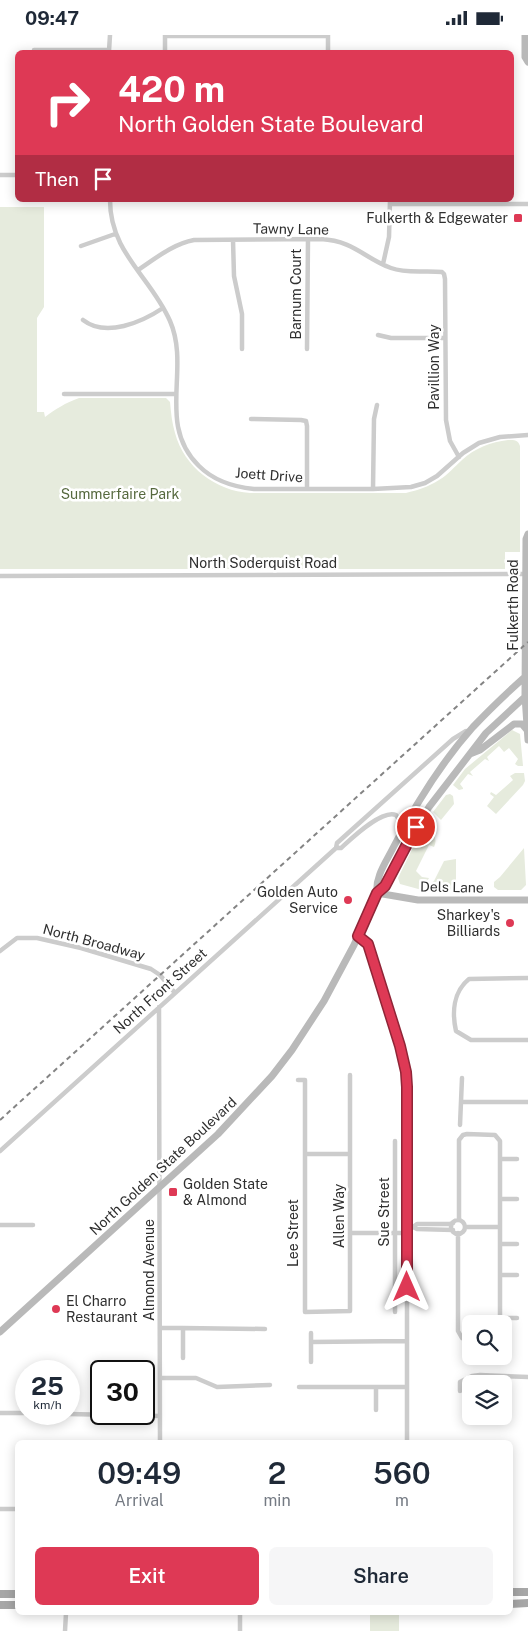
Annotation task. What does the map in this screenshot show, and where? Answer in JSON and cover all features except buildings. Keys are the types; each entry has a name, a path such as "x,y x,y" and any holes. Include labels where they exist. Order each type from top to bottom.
{"main road":[{"path":"525,35 525,57 528,62"},
{"name":"Fulkerth Road","path":"528,534 526,539 528,741"},
{"name":"North Golden State Boulevard","path":"377,893 376,883 404,827 432,782 473,727 527,676"},
{"name":"North Golden State Boulevard","path":"0,1332 239,1113 282,1063 324,1001 358,936 377,893 385,886 405,846 432,801 490,728 527,695"},
{"path":"470,754 480,750 514,723 522,724 527,731"},
{"name":"Dels Lane","path":"377,893 418,900 528,900"},
{"path":"513,1592 528,1592"},
{"path":"0,1594 15,1594"},
{"path":"513,1603 528,1603"},
{"path":"0,1605 15,1605"}],"street":[{"path":"110,35 110,50"},
{"path":"165,50 165,36 328,36 328,50"},
{"path":"0,175 15,175"},
{"name":"Joett Drive","path":"110,202 111,218 115,234 163,308 171,324 175,338 177,423 181,439 191,457 210,475 223,482 244,488 407,488 425,483 440,474 475,445 490,439 511,435 528,435"},
{"path":"383,264 389,237 390,202 528,204"},
{"path":"81,246 115,234"},
{"name":"Tawny Lane","path":"138,270 164,252 180,244 198,240 308,239 342,243 383,264 405,271 439,272 444,274"},
{"name":"Barnum Court","path":"307,349 308,239"},
{"path":"233,240 233,271 242,314 242,349"},
{"name":"Pavillion Way","path":"444,274 446,420 450,441 459,457"},
{"path":"82,320 95,327 112,327 142,320 163,308"},
{"path":"378,335 445,338"},
{"path":"64,394 176,394"},
{"path":"373,489 376,405"},
{"path":"251,419 306,421 307,489"},
{"name":"North Soderquist Road","path":"0,576 526,574"},
{"name":"North Front Street","path":"336,848 337,843 453,739 473,727"},
{"name":"North Front Street","path":"0,1151 336,848 341,847 387,813 396,815 404,827"},
{"path":"358,936 368,944 400,1046 406,1072 410,1226 407,1233 407,1440"},
{"name":"North Broadway","path":"0,951 10,942 20,937 49,940 151,969 160,975 175,993"},
{"path":"528,978 469,979 462,985 457,994 454,1009 456,1031 465,1038 471,1040 528,1040"},
{"name":"Almond Avenue","path":"160,1007 160,1440"},
{"name":"Allen Way","path":"305,1311 350,1311 350,1075"},
{"path":"460,1125 462,1078"},
{"name":"Lee Street","path":"298,1080 305,1080 305,1311"},
{"path":"462,1102 528,1103"},
{"path":"459,1220 458,1143 461,1137 467,1134 495,1135 500,1141 500,1315"},
{"name":"Sue Street","path":"395,1141 395,1312"},
{"path":"305,1154 350,1154"},
{"path":"500,1159 517,1159"},
{"path":"500,1199 517,1199"},
{"path":"410,1226 417,1224 450,1224 459,1220"},
{"path":"459,1220 464,1223 465,1227"},
{"path":"453,1223 453,1231"},
{"path":"0,1225 33,1225"},
{"path":"410,1226 417,1229 453,1231 458,1233 462,1232 465,1227"},
{"path":"465,1227 500,1227"},
{"path":"350,1233 407,1233"},
{"path":"458,1233 458,1331 462,1338"},
{"path":"500,1243 517,1243"},
{"path":"500,1275 517,1275"},
{"path":"512,1318 517,1318"},
{"path":"160,1328 265,1329"},
{"path":"183,1328 183,1357"},
{"path":"311,1333 311,1362"},
{"path":"311,1341 407,1341"},
{"path":"460,1391 460,1382 472,1376 528,1377"},
{"path":"160,1378 196,1378 217,1387 270,1385"},
{"path":"299,1387 407,1387"},
{"path":"376,1387 376,1410"},
{"path":"0,1413 15,1413"},
{"path":"80,1414 160,1416"},
{"path":"0,1509 15,1509"},
{"path":"65,1631 66,1615"},
{"path":"240,1615 240,1631"}],"green space":[{"name":"Summerfaire Park","path":"0,207 44,207 44,307 37,318 37,412 44,412 45,417 61,406 79,398 166,398 170,402 173,425 179,445 194,466 203,475 225,488 250,493 406,493 431,485 478,449 502,441 516,441 520,446 520,552 505,552 505,569 0,569"},
{"path":"512,730 520,734 523,766 515,764 518,759 509,748 504,752 499,746 487,757 489,761 485,759 470,772 473,776 468,774 460,784 463,789 459,790 453,785 465,769"},
{"path":"515,773 524,773 525,781 523,785 496,814 487,806 494,797 490,794 491,792 496,795 513,780 510,776"},
{"path":"450,794 453,796 454,804 441,820 433,812 446,795"},
{"path":"425,833 433,835 436,841 434,847 429,845 416,871 422,877 429,878 422,890 400,884 398,878 418,837"},
{"path":"524,848 526,885 521,890 498,890 494,887 494,882"},
{"path":"456,859 456,890 424,890 428,883 434,881 444,861"},
{"path":"370,1615 399,1615 399,1631 370,1631"}],"railway":[{"path":"0,1120 528,642"}],"place":[{"name":"Fulkerth & Edgewater","path":"518,218"},
{"name":"Golden Auto Service","path":"348,900"},
{"name":"Sharkey's Billiards","path":"510,923"},
{"name":"Golden State & Almond","path":"173,1192"},
{"name":"El Charro Restaurant","path":"56,1309"}],"route":[{"path":"407,1287 406,1072 400,1046 368,944 358,936 377,893 385,886 416,827"}]}
